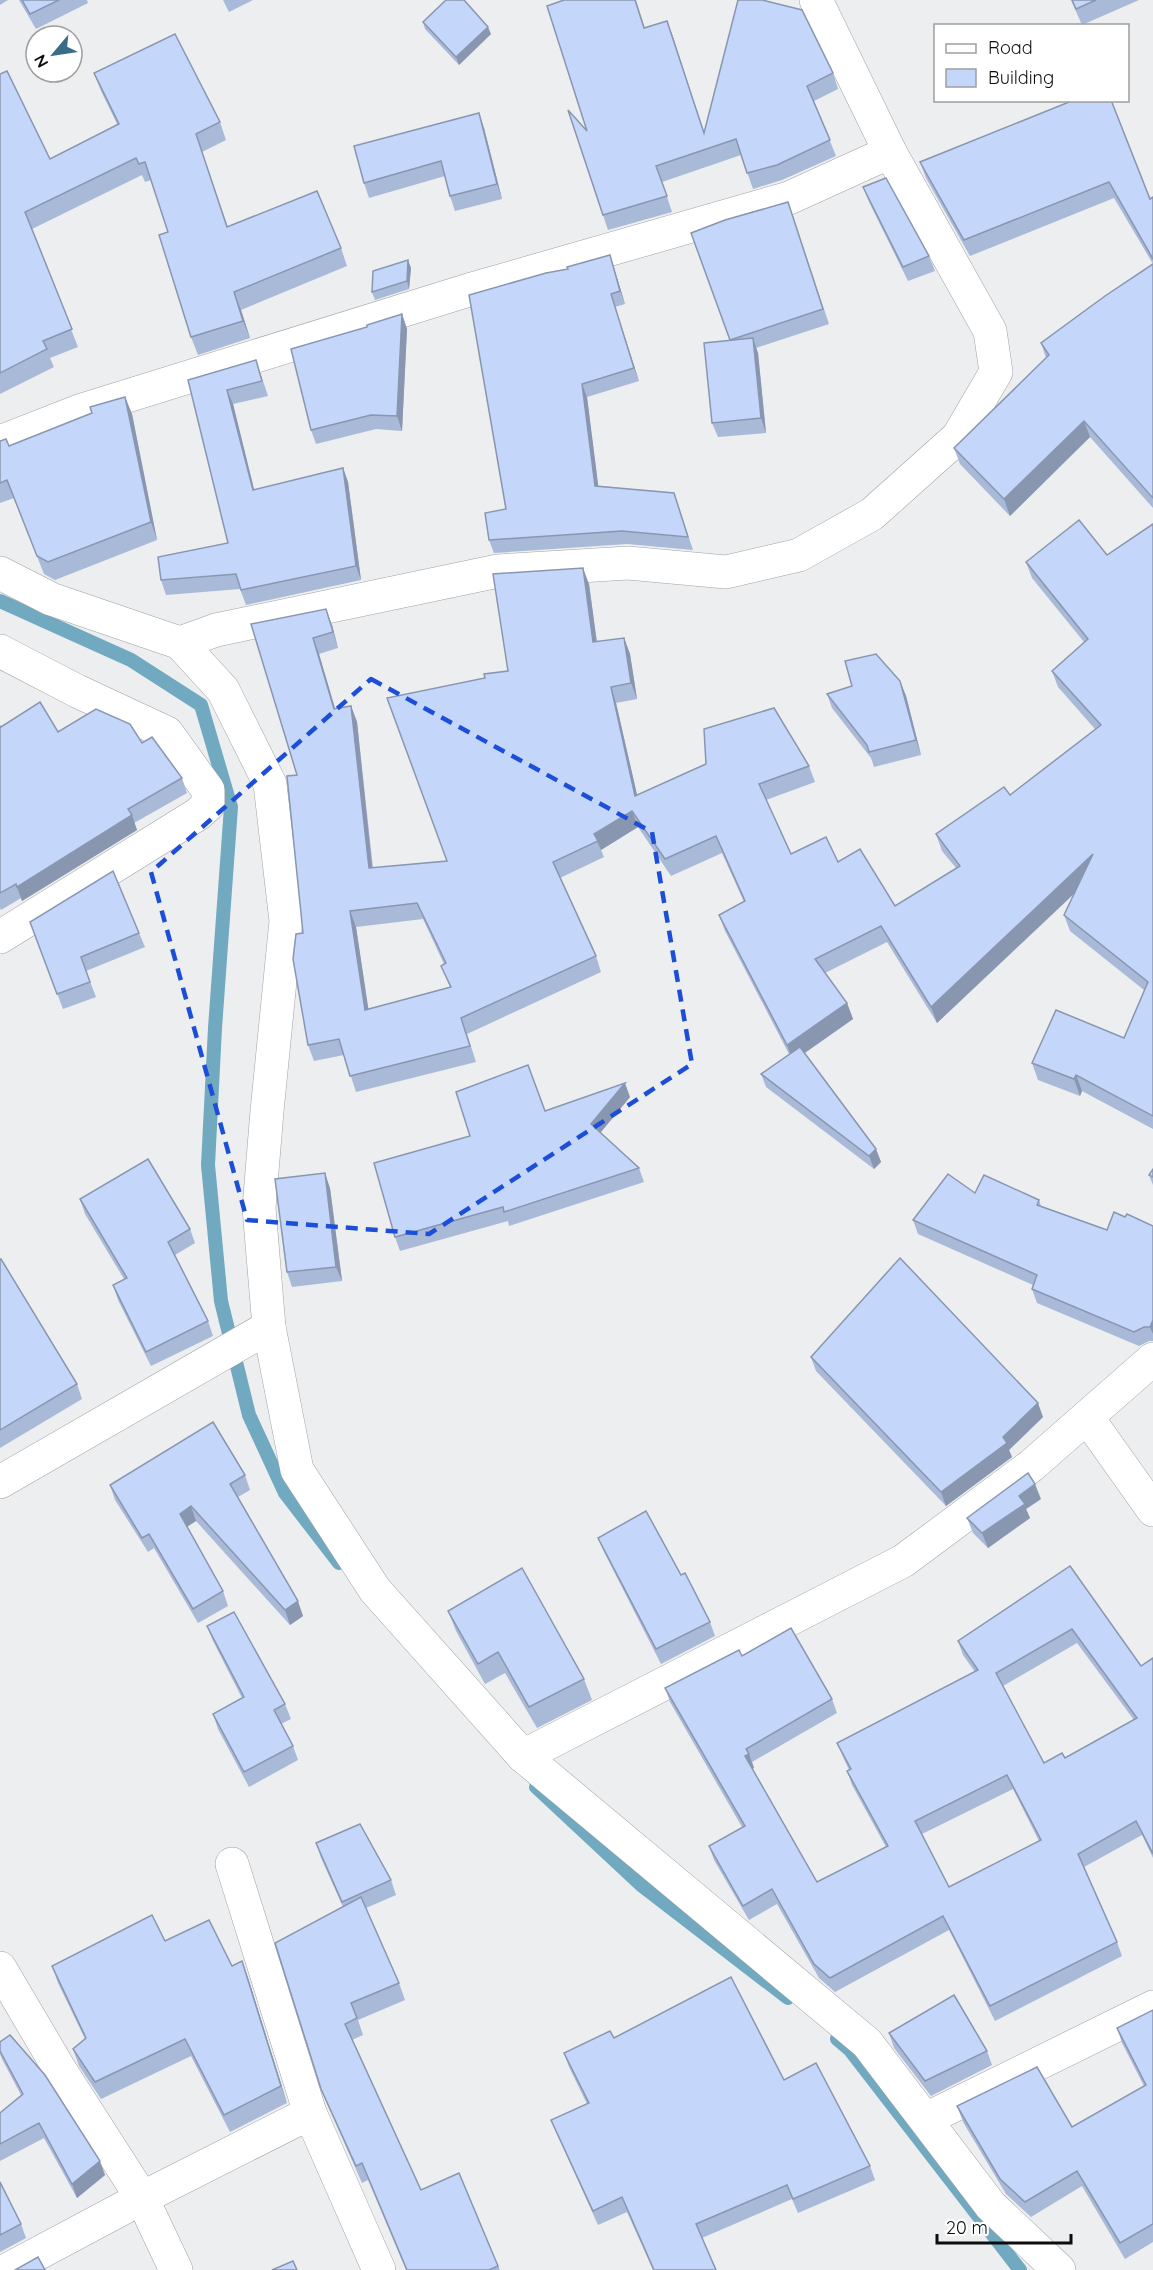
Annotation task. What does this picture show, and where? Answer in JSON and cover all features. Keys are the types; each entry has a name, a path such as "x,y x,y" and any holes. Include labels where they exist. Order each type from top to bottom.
{"street":[{"path":"180,644 216,630 498,571 628,563 726,572 799,555 872,514 958,437 996,372 990,331 890,152 816,0"},
{"path":"0,442 79,411 472,289 789,198 890,152"},
{"path":"0,573 51,599 180,644 224,690 270,784 286,921 260,1208 269,1327 297,1470 375,1590 523,1756 867,2043 992,2206 1059,2270"},
{"path":"0,651 77,691 167,733 208,790 208,805 198,814 0,937"},
{"path":"0,1482 269,1327"},
{"path":"523,1756 903,1561 1031,1466 1153,1359"},
{"path":"1087,1417 1153,1510"},
{"path":"232,1864 310,2113 379,2270"},
{"path":"0,1968 60,2070 142,2198 176,2270"},
{"path":"926,2119 1153,2007"},
{"path":"7,2270 142,2198 310,2113"}],"highlighted area":[{"path":"371,679 652,832 692,1064 429,1234 247,1220 151,872"}],"building":[{"path":"22,0 59,0 30,14"},
{"path":"446,0 464,0 488,27 456,57 423,22"},
{"path":"564,0 635,0 644,28 667,21 704,133 738,0 762,0 802,10 833,73 807,86 830,140 777,165 747,173 736,139 656,166 667,196 603,215 568,110 587,131 547,6"},
{"path":"1072,0 1096,0 1076,9"},
{"path":"175,34 220,122 196,134 227,227 317,191 341,248 234,292 243,321 191,337 159,235 168,232 145,162 139,164 136,158 25,212 72,329 43,341 47,349 0,373 0,74 7,71 50,159 119,124 94,73"},
{"path":"1069,102 1112,102 1150,199 1153,197 1153,259 1109,182 964,240 920,162"},
{"path":"479,113 497,184 450,196 441,161 364,183 354,146"},
{"path":"886,178 929,256 903,267 863,187"},
{"path":"788,202 823,309 730,340 691,233 725,220"},
{"path":"610,255 620,291 611,294 634,368 582,384 595,486 674,493 688,537 622,531 489,540 485,513 506,509 469,295 568,269 567,267"},
{"path":"408,260 407,281 372,292 373,271"},
{"path":"1153,264 1153,498 1084,421 1004,499 954,448 1049,355 1041,343"},
{"path":"402,314 397,416 371,415 311,430 291,349 367,327 367,325"},
{"path":"753,338 761,418 712,423 704,343"},
{"path":"256,360 262,381 227,390 253,490 343,468 356,566 241,590 236,574 161,580 158,557 228,543 188,380"},
{"path":"125,397 151,522 48,562 37,556 7,480 0,483 0,441 6,439 9,446 92,413 90,407"},
{"path":"1079,520 1107,555 1153,524 1153,1116 1076,1075 1074,1079 1032,1063 1056,1010 1124,1038 1148,982 1064,915 1093,854 931,1007 881,926 815,959 847,1003 787,1045 719,915 745,901 716,836 665,859 632,811 594,834 598,841 553,862 596,956 461,1018 470,1046 350,1076 339,1039 308,1045 293,959 296,934 303,933 287,776 297,775 251,624 326,609 333,632 313,638 334,709 351,706 369,868 447,861 387,698 485,678 484,674 508,671 493,574 583,568 593,642 624,638 631,683 611,687 635,796 706,764 704,729 774,708 809,766 759,784 791,854 826,837 838,862 860,849 895,906 960,866 936,834 1004,787 1010,795 1101,725 1052,671 1088,639 1026,562","holes":["417,903 446,963 441,966 451,987 365,1010 350,911"]},
{"path":"876,654 900,681 916,740 869,752 867,745 827,694 852,686 845,661"},
{"path":"40,702 58,732 96,709 130,724 142,743 152,737 182,778 128,809 132,815 17,887 16,884 0,893 0,726"},
{"path":"113,871 139,933 81,957 90,982 57,994 30,922"},
{"path":"800,1047 876,1149 869,1156 761,1074"},
{"path":"528,1065 545,1111 625,1083 591,1124 639,1168 504,1212 503,1207 395,1237 374,1163 470,1136 456,1092"},
{"path":"148,1159 190,1229 168,1242 208,1321 146,1352 113,1285 127,1278 80,1199"},
{"path":"325,1173 336,1267 287,1272 275,1179"},
{"path":"948,1174 975,1193 984,1175 1039,1200 1037,1205 1107,1230 1114,1212 1125,1217 1127,1214 1153,1226 1153,1320 1150,1327 1134,1332 1032,1289 1037,1275 913,1220"},
{"path":"900,1258 1038,1403 1003,1437 1007,1443 941,1492 811,1357"},
{"path":"0,1259 77,1384 0,1430"},
{"path":"213,1422 245,1475 230,1484 298,1601 285,1610 191,1506 180,1514 223,1591 193,1609 149,1534 142,1538 110,1485"},
{"path":"1028,1473 1035,1484 1019,1496 1025,1504 982,1533 967,1518"},
{"path":"646,1511 681,1575 685,1573 710,1622 656,1649 598,1538"},
{"path":"1070,1566 1141,1666 1153,1658 1153,1854 1136,1821 1078,1854 1117,1942 990,2006 943,1916 830,1978 814,1964 772,1889 743,1906 709,1846 745,1826 665,1688 739,1650 742,1656 791,1628 832,1699 746,1749 749,1754 745,1756 817,1882 888,1846 847,1771 851,1769 837,1743 978,1670 958,1641","holes":["1072,1629 1137,1718 1065,1758 1062,1753 1044,1763 996,1673","1007,1775 1041,1840 949,1887 915,1821"]},
{"path":"522,1568 584,1679 529,1707 498,1652 478,1664 448,1611"},
{"path":"234,1612 285,1704 274,1710 293,1746 244,1772 213,1714 244,1697 207,1626"},
{"path":"360,1824 391,1880 342,1902 316,1843"},
{"path":"361,1897 399,1983 351,2003 357,2018 345,2024 421,2190 459,2173 498,2266 489,2270 407,2270 362,2163 356,2166 321,2089 275,1943"},
{"path":"152,1915 165,1941 209,1920 232,1966 242,1961 281,2086 224,2115 185,2039 95,2082 73,2049 86,2038 52,1966"},
{"path":"731,1977 784,2080 816,2063 870,2166 793,2199 787,2185 696,2224 716,2270 654,2270 622,2197 593,2211 551,2120 589,2103 564,2053 610,2031 614,2038"},
{"path":"954,1995 987,2051 925,2081 889,2033"},
{"path":"1153,2010 1153,2224 1120,2243 1077,2171 1025,2202 1000,2179 957,2106 1037,2067 1072,2127 1146,2085 1117,2028"},
{"path":"10,2035 45,2075 100,2161 72,2184 39,2123 0,2144 0,2113 23,2094 0,2051 0,2042"},
{"path":"0,2182 21,2224 0,2235"},
{"path":"38,2257 45,2270 15,2270"},
{"path":"293,2261 297,2270 272,2270"}],"waterway":[{"path":"0,601 131,660 201,705 231,807 208,1165 221,1301 249,1415 285,1493 339,1563"},
{"path":"536,1787 641,1885 788,1998"},
{"path":"837,2039 850,2050 1020,2270"}]}
